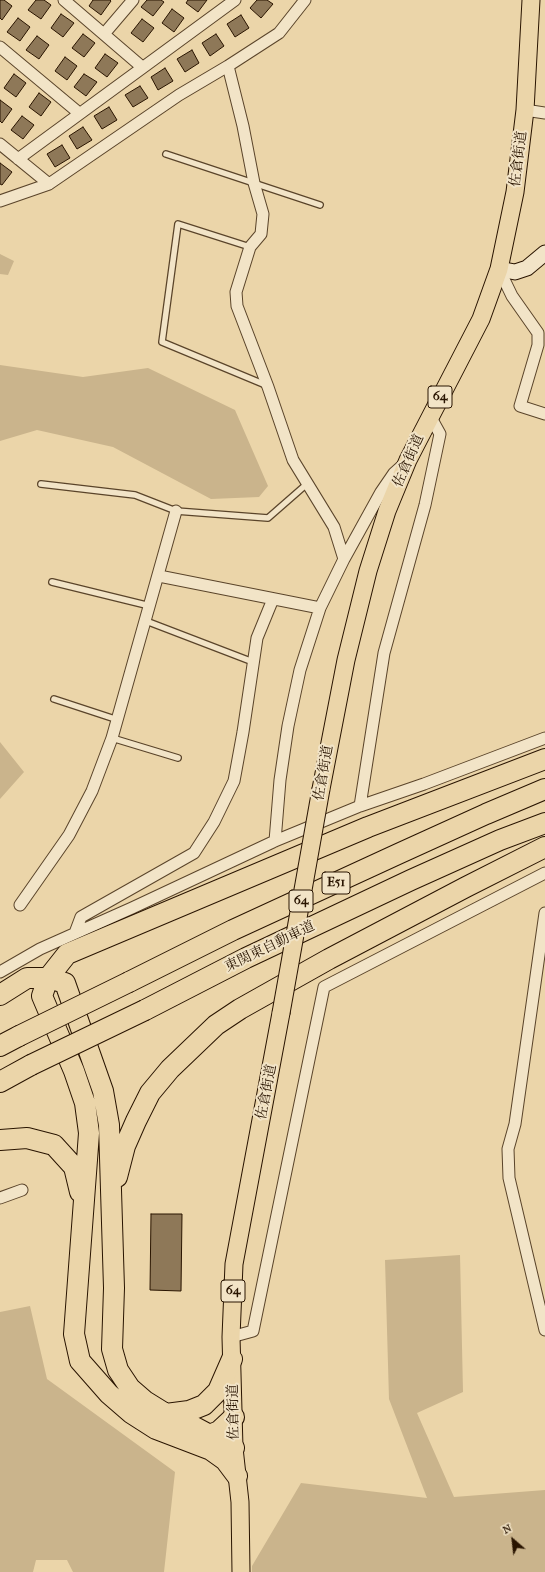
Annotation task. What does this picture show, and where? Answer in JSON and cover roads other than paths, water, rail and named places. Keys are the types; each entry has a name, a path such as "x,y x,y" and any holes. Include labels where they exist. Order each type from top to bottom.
{"highway":[{"path":"237,1476 225,1460 211,1450 156,1429 131,1413 109,1394 80,1361 74,1334 89,1134 85,1103 74,1071 42,996 48,978 67,954 368,827 545,759"},
{"name":"E51","path":"0,1046 233,930 486,814 545,789"},
{"name":"東関東自動車道","path":"0,1082 31,1065 145,1010 246,958 500,840 545,823"},
{"path":"111,1203 125,1146 150,1093 170,1069 216,1025 240,1009 329,959 466,887 545,848"},
{"path":"0,995 27,978 48,978 64,983 103,1091 109,1126 114,1288 112,1349 118,1370 130,1388 145,1401 166,1414 189,1424 234,1448"},
{"path":"0,1140 28,1138 54,1145 74,1167 84,1209"},
{"path":"166,1414 189,1411 204,1405 218,1390 232,1359"},
{"path":"188,1441 205,1438 219,1431 234,1417"}],"main road":[{"name":"佐倉街道","path":"240,1572 240,1502 234,1448 231,1337 234,1264 321,789 346,660 368,571 387,511 408,460 477,326 499,269 515,192 525,110 531,0"},
{"path":"499,269 514,272 528,268 545,253"}],"street":[{"path":"64,0 142,67"},
{"path":"104,34 133,0"},
{"path":"18,159 235,0"},
{"path":"0,201 48,184 180,95 279,33 305,0"},
{"path":"0,47 79,114"},
{"path":"228,66 262,214 261,234 250,247 236,292 236,306 268,387 292,460 308,483 334,527 344,559"},
{"path":"525,110 545,113"},
{"path":"0,144 48,184"},
{"path":"499,269 512,296 538,333 538,345 520,406 545,414"},
{"path":"360,806 384,653 425,505 440,434 430,416"},
{"path":"275,841 280,780 288,726 300,670 320,608 344,559 381,492 394,473 408,460"},
{"path":"20,904 70,835 92,791 118,720 176,511"},
{"path":"159,576 320,608"},
{"path":"75,933 81,917 194,852 214,822 234,781 257,638 273,599"},
{"path":"0,972 40,949 275,841 360,806 424,784 545,738"},
{"path":"231,1337 253,1330 324,987 545,873"},
{"path":"545,912 515,1124 508,1149 508,1155 509,1178 545,1330"},
{"path":"0,1198 22,1190"}],"lane":[{"path":"166,154 320,205"},
{"path":"250,247 178,224 162,342 268,387"},
{"path":"41,484 135,495 176,511 220,513 268,518 308,483"},
{"path":"52,582 150,606"},
{"path":"146,622 253,662"},
{"path":"54,700 118,720"},
{"path":"112,738 178,758"}]}
